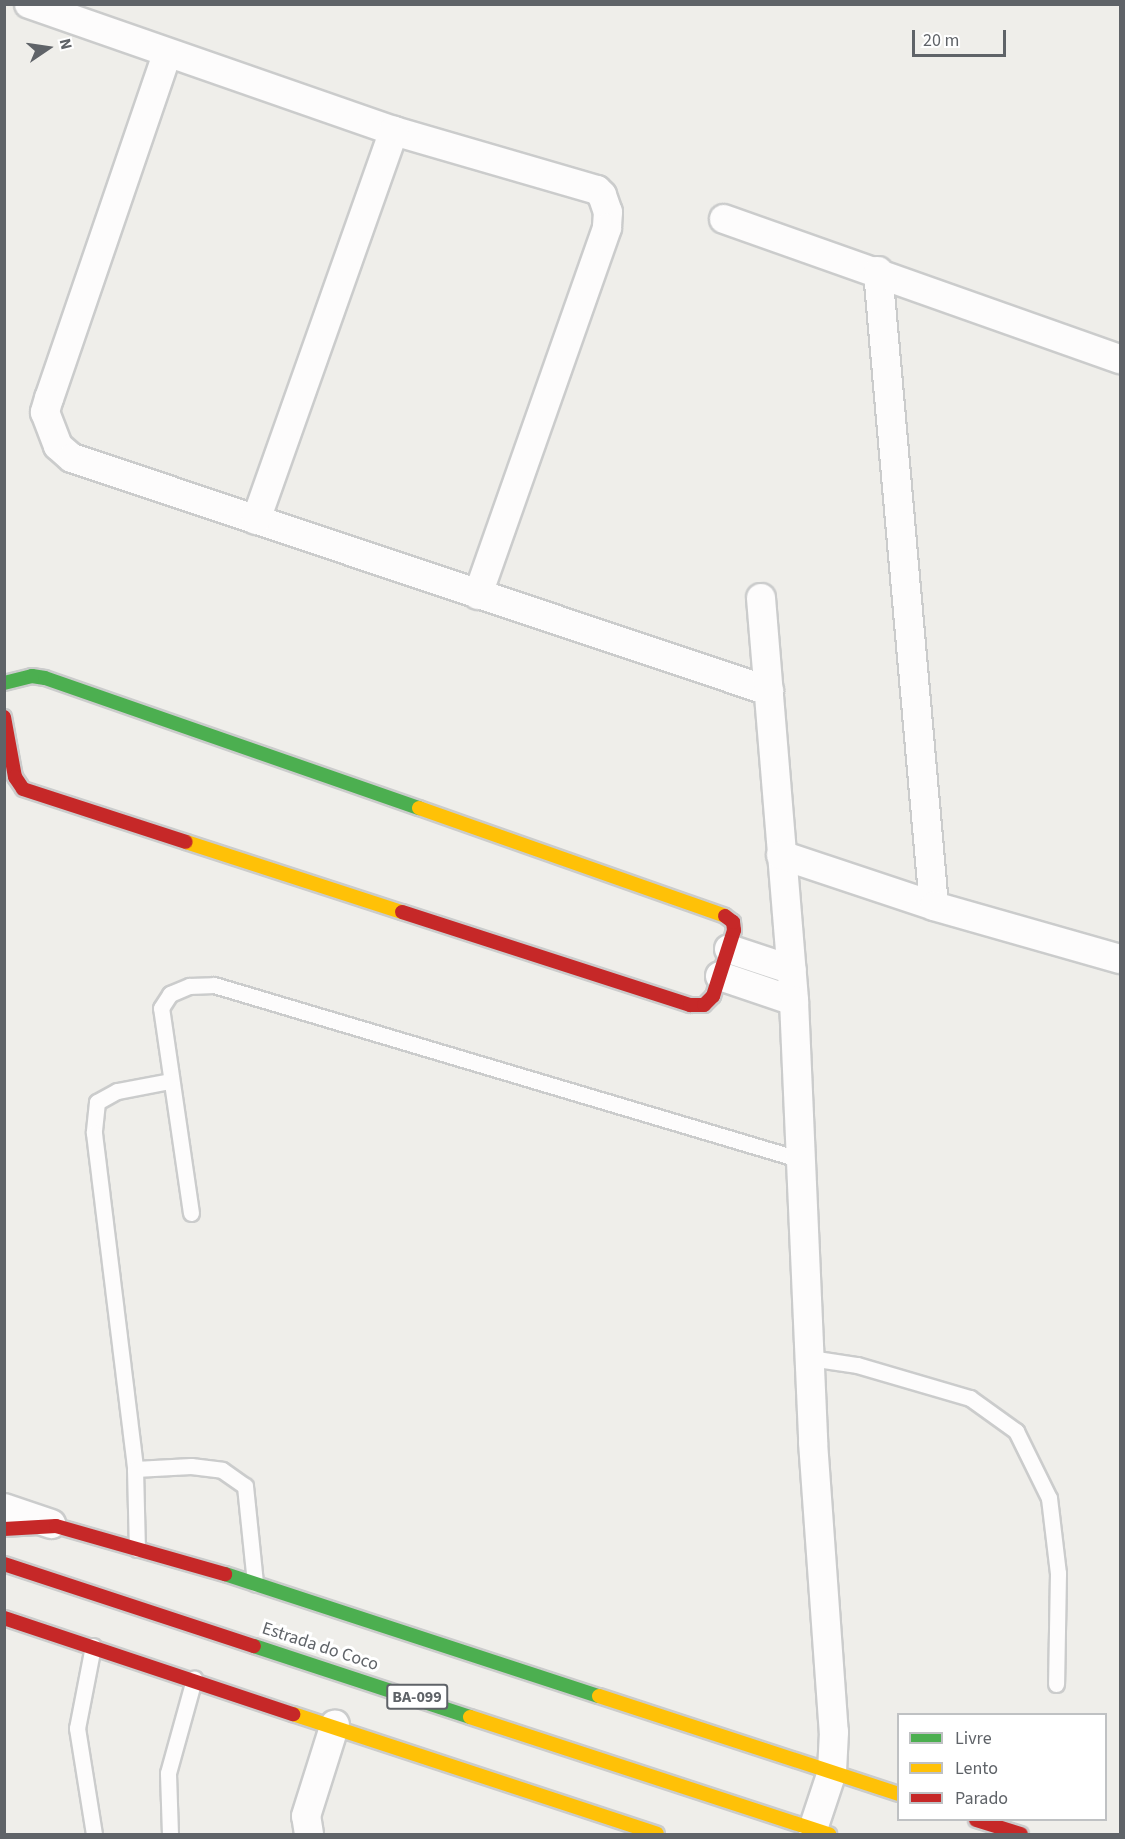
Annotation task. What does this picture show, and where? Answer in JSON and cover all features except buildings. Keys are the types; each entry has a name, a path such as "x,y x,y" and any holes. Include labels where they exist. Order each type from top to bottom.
{"main road":[{"path":"4,683 32,676 45,678 723,914 733,922 729,949 720,976 709,1002 690,1005 24,789 15,777 4,717"},
{"path":"4,1529 56,1526 137,1549 255,1584 897,1794"},
{"name":"Estrada do Coco","path":"4,1564 821,1832"},
{"path":"4,1618 335,1724 657,1834"},
{"path":"979,1821 1021,1834"}],"street":[{"path":"29,4 167,54 394,131 597,190 605,200 608,212 607,228 478,595"},
{"path":"167,54 45,412 52,438 72,458 769,691"},
{"path":"256,520 394,131"},
{"path":"724,219 878,271 1120,359"},
{"path":"878,271 934,906"},
{"path":"761,598 794,1000 810,1358 833,1701 832,1772 821,1832"},
{"path":"781,855 934,906 1120,959"},
{"path":"729,949 792,970"},
{"path":"720,976 794,1000"},
{"path":"4,1508 56,1526"},
{"path":"309,1834 306,1816 335,1724"},
{"path":"553,1799 612,1834"}],"lane":[{"path":"191,1212 160,1008 170,994 189,986 214,985 802,1160"},
{"path":"137,1549 135,1469 94,1133 97,1102 117,1091 170,1081"},
{"path":"810,1358 857,1365 970,1398 1016,1431 1049,1498 1058,1573 1056,1684"},
{"path":"135,1469 191,1466 222,1470 245,1486 255,1584"},
{"path":"93,1646 77,1728 94,1834"},
{"path":"170,1834 168,1773 194,1679"}],"traffic: fast":[{"path":"4,683 32,676 45,678 419,808"},
{"path":"225,1574 599,1696"},
{"path":"254,1646 470,1717"}],"traffic: slow":[{"path":"419,808 725,916"},
{"path":"186,842 402,912"},
{"path":"599,1696 897,1794"},
{"path":"293,1714 657,1834"},
{"path":"470,1717 829,1834"}],"traffic: jam":[{"path":"4,717 15,777 23,789 186,842"},
{"path":"402,912 690,1005 704,1005 713,996 734,930 733,922 725,916"},
{"path":"4,1529 56,1526 225,1574"},
{"path":"4,1564 254,1646"},
{"path":"4,1618 293,1714"},
{"path":"979,1821 1021,1834"}]}
